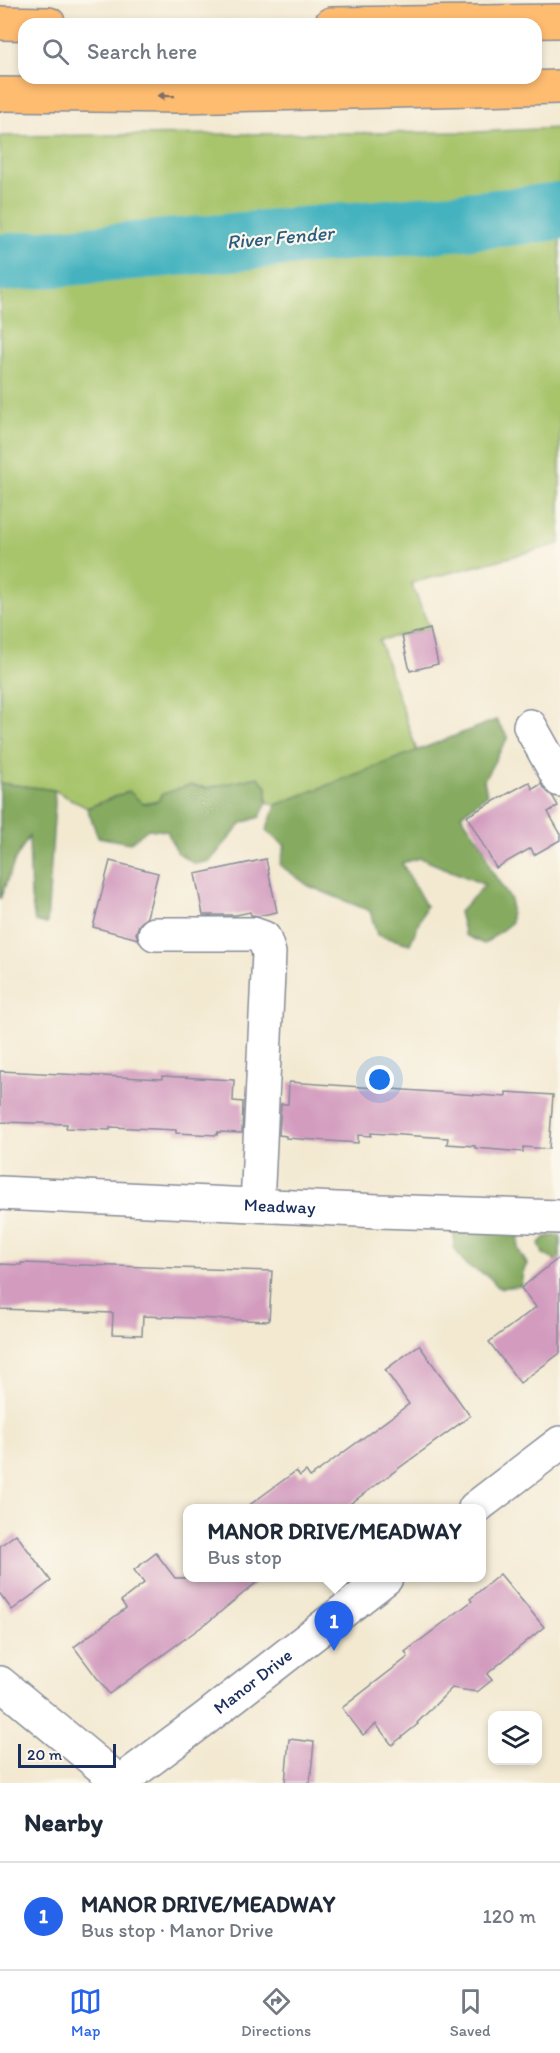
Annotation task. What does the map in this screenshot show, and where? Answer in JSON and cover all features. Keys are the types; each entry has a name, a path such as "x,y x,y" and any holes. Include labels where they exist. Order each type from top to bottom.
{"highway":[{"path":"542,21 560,21"},
{"path":"0,23 18,23"},
{"path":"0,94 180,96 560,87"}],"street":[{"path":"530,726 560,780"},
{"path":"155,934 253,934 264,938 269,953 257,1205"},
{"name":"Meadway","path":"0,1193 560,1217"},
{"path":"481,1504 560,1443"},
{"name":"Manor Drive","path":"120,1783 381,1582"},
{"path":"0,1683 120,1783"}],"green space":[{"path":"560,128 560,544 411,583 430,629 379,640 417,751 276,805 267,802 267,787 258,777 207,788 190,785 159,801 143,804 129,791 87,808 54,790 0,783 0,136 477,132"},
{"path":"496,720 508,737 484,780 487,795 461,815 483,846 491,870 511,900 511,923 484,944 465,935 459,912 485,885 420,858 402,863 426,906 410,944 377,935 370,911 309,886 280,865 285,846 266,830 276,805"},
{"path":"258,777 267,787 267,802 260,817 242,823 210,861 195,864 177,852 167,831 148,829 130,843 98,837 87,808 129,791 143,804 158,801 162,794 190,785 207,788"},
{"path":"0,783 54,790 47,924 35,921 31,897 29,836 15,860 0,899"},
{"path":"461,1228 520,1230 518,1249 527,1264 521,1286 499,1288 488,1276 467,1266 454,1248 454,1230"},
{"path":"560,1235 560,1263 543,1254 539,1243 546,1237"}],"building":[{"path":"430,629 438,664 410,671 402,636"},
{"path":"529,782 533,789 541,784 558,806 548,812 560,833 560,840 534,855 531,848 496,868 467,816"},
{"path":"266,859 277,912 258,916 251,915 250,912 236,915 203,915 195,874"},
{"path":"110,861 158,873 147,917 139,925 136,933 138,939 93,927"},
{"path":"0,1071 234,1080 233,1101 243,1102 242,1133 218,1132 217,1135 176,1133 176,1130 66,1128 67,1124 0,1122"},
{"path":"289,1082 506,1097 506,1092 553,1095 549,1149 523,1147 523,1152 475,1148 475,1146 447,1144 448,1138 371,1133 371,1136 358,1135 358,1143 286,1138 286,1136 279,1135 281,1104 288,1104"},
{"path":"560,1257 560,1353 520,1383 489,1342 536,1307 521,1288"},
{"path":"21,1263 272,1271 269,1321 143,1316 142,1335 112,1334 113,1313 0,1309 0,1264 21,1265"},
{"path":"419,1345 470,1416 350,1504 251,1504 296,1471 300,1476 306,1471 310,1477 409,1404 385,1370"},
{"path":"16,1534 51,1581 12,1610 0,1594 0,1546"},
{"path":"156,1553 175,1578 183,1578 183,1582 257,1582 208,1622 109,1694 74,1647 126,1608 121,1601 144,1583 134,1570"},
{"path":"500,1574 544,1627 487,1674 492,1680 477,1692 452,1688 418,1724 392,1745 376,1724 363,1735 342,1708 408,1657 405,1652 472,1601 470,1599"},
{"path":"289,1739 314,1742 310,1783 285,1783"}],"waterway":[{"name":"River Fender","path":"0,263 560,211"}],"place":[{"name":"MANOR DRIVE/MEADWAY","path":"334,1651"}]}
